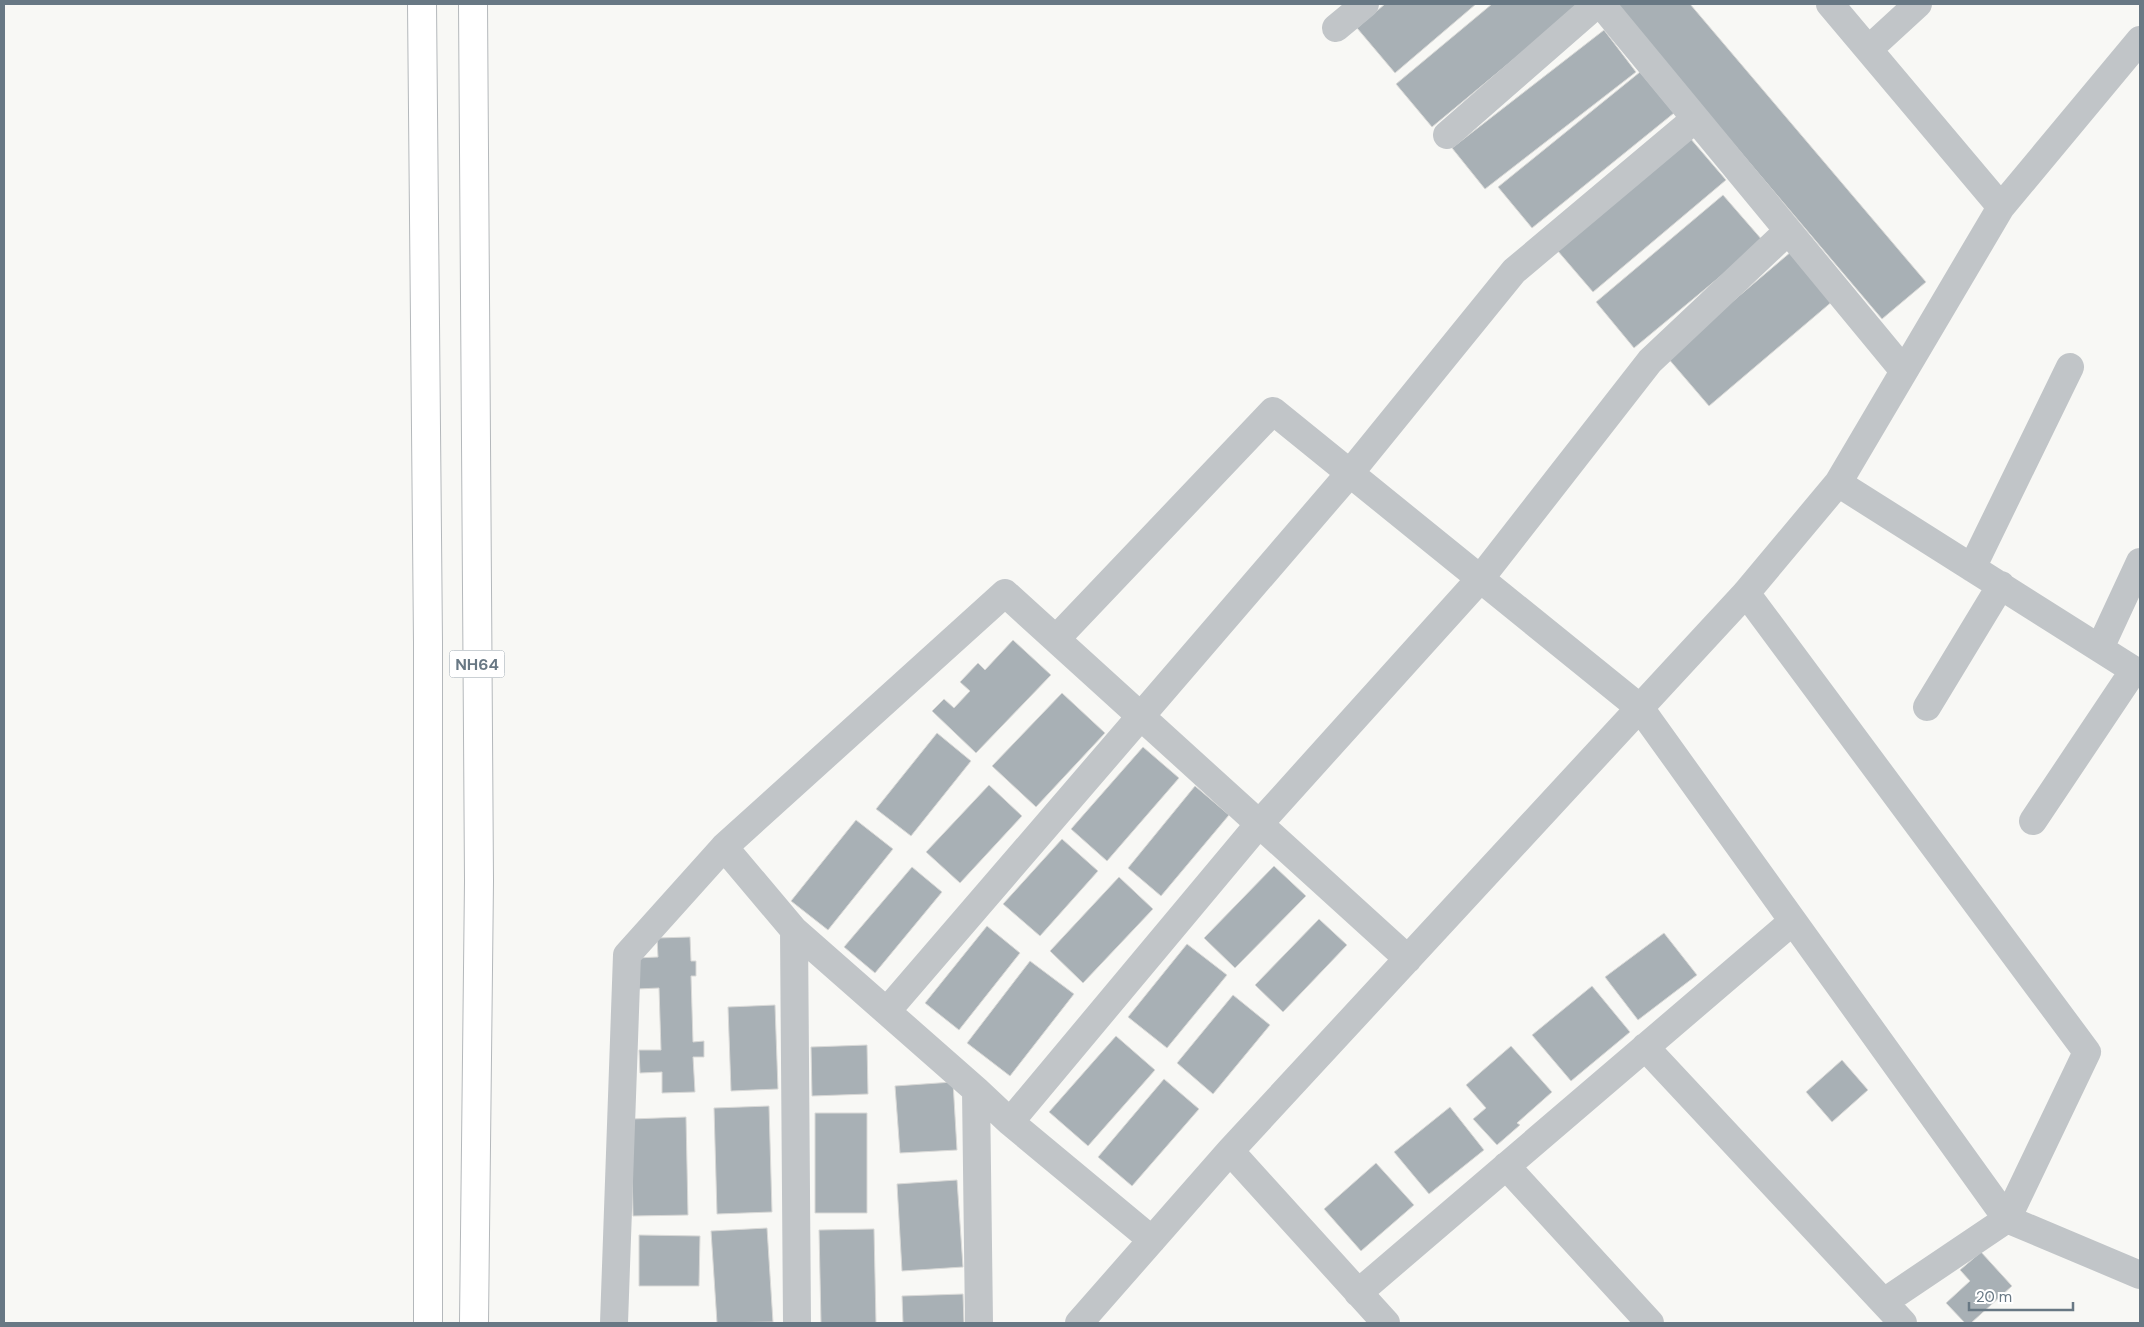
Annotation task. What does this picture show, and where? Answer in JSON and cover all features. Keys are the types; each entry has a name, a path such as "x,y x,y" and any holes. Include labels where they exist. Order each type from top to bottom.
{"highway":[{"name":"NH64","path":"422,4 428,642 428,1323"},
{"name":"NH64","path":"473,4 479,881 474,1323"}],"street":[{"path":"1336,28 1365,4"},
{"path":"1447,135 1599,4 1904,371"},
{"path":"1830,4 2001,207"},
{"path":"1869,49 1918,4"},
{"path":"1079,1323 1230,1151 1746,593 1838,483 2001,207 2140,40"},
{"path":"887,1011 1350,473 1514,271 1696,119"},
{"path":"1010,1122 1259,824 1480,579 1650,361 1788,231"},
{"path":"1972,568 2070,367"},
{"path":"1056,639 1273,411 1640,708 2007,1219 2140,1275"},
{"path":"1838,483 2137,672 2033,821"},
{"path":"2100,648 2140,562"},
{"path":"1927,707 2001,585"},
{"path":"614,1323 627,955 724,847 1005,593 1408,959"},
{"path":"1746,593 2087,1052 2007,1219 1884,1302"},
{"path":"724,847 794,930 1010,1122 1152,1240"},
{"path":"1358,1293 1793,920"},
{"path":"794,930 797,1323"},
{"path":"1645,1047 1903,1323"},
{"path":"976,1090 979,1323"},
{"path":"1230,1151 1386,1323"},
{"path":"1506,1166 1650,1323"}],"building":[{"path":"1385,4 1476,4 1395,73 1357,28"},
{"path":"1492,4 1576,4 1578,6 1432,127 1396,84"},
{"path":"1615,4 1690,4 1926,282 1882,319"},
{"path":"1604,30 1636,72 1485,189 1452,148"},
{"path":"1640,72 1674,113 1532,228 1498,187"},
{"path":"1690,138 1726,180 1593,292 1557,250"},
{"path":"1723,195 1763,241 1634,348 1596,302"},
{"path":"1792,251 1834,300 1709,406 1667,357"},
{"path":"1013,640 1051,675 976,753 932,711 944,699 954,708 970,691 960,682 978,663 985,670"},
{"path":"1062,693 1105,733 1036,807 992,766"},
{"path":"937,733 971,761 911,836 876,809"},
{"path":"1143,747 1179,778 1107,861 1071,829"},
{"path":"989,785 1022,816 960,883 926,852"},
{"path":"1195,786 1229,815 1161,896 1128,868"},
{"path":"856,820 893,849 828,930 791,901"},
{"path":"1062,839 1098,871 1040,936 1003,904"},
{"path":"1274,866 1306,896 1235,968 1204,938"},
{"path":"912,867 942,892 875,973 844,947"},
{"path":"1119,877 1153,909 1083,983 1050,951"},
{"path":"1319,919 1347,945 1283,1012 1255,985"},
{"path":"987,926 1020,953 959,1030 925,1003"},
{"path":"1664,933 1697,975 1638,1020 1605,977"},
{"path":"690,937 691,961 696,961 696,976 691,976 693,1042 704,1041 704,1057 693,1057 695,1092 662,1093 662,1072 640,1073 639,1050 661,1050 659,988 637,989 636,958 658,957 657,938"},
{"path":"1187,944 1227,975 1167,1048 1128,1017"},
{"path":"1030,961 1074,994 1010,1076 967,1043"},
{"path":"1592,986 1630,1032 1571,1081 1532,1035"},
{"path":"1233,995 1270,1025 1213,1094 1177,1063"},
{"path":"775,1005 778,1089 731,1091 728,1007"},
{"path":"1116,1036 1155,1070 1088,1146 1049,1112"},
{"path":"867,1045 868,1094 812,1096 811,1047"},
{"path":"1511,1046 1552,1092 1517,1123 1520,1125 1497,1145 1473,1119 1486,1108 1466,1085"},
{"path":"1842,1060 1868,1090 1832,1122 1806,1092"},
{"path":"1164,1079 1199,1109 1132,1186 1098,1157"},
{"path":"953,1082 957,1150 900,1153 895,1086"},
{"path":"769,1106 772,1212 717,1214 714,1108"},
{"path":"1450,1107 1484,1150 1429,1194 1394,1152"},
{"path":"815,1113 867,1113 867,1213 815,1213"},
{"path":"686,1117 688,1215 633,1216 631,1119"},
{"path":"1376,1163 1414,1205 1361,1251 1324,1209"},
{"path":"957,1180 963,1267 902,1271 897,1184"},
{"path":"767,1228 773,1322 717,1323 711,1231"},
{"path":"874,1229 876,1323 821,1323 819,1230"},
{"path":"639,1235 700,1236 699,1286 639,1286"},
{"path":"1981,1252 2012,1286 1971,1323 1965,1323 1946,1303 1970,1281 1960,1270"},
{"path":"963,1294 964,1323 903,1323 902,1296"}]}
